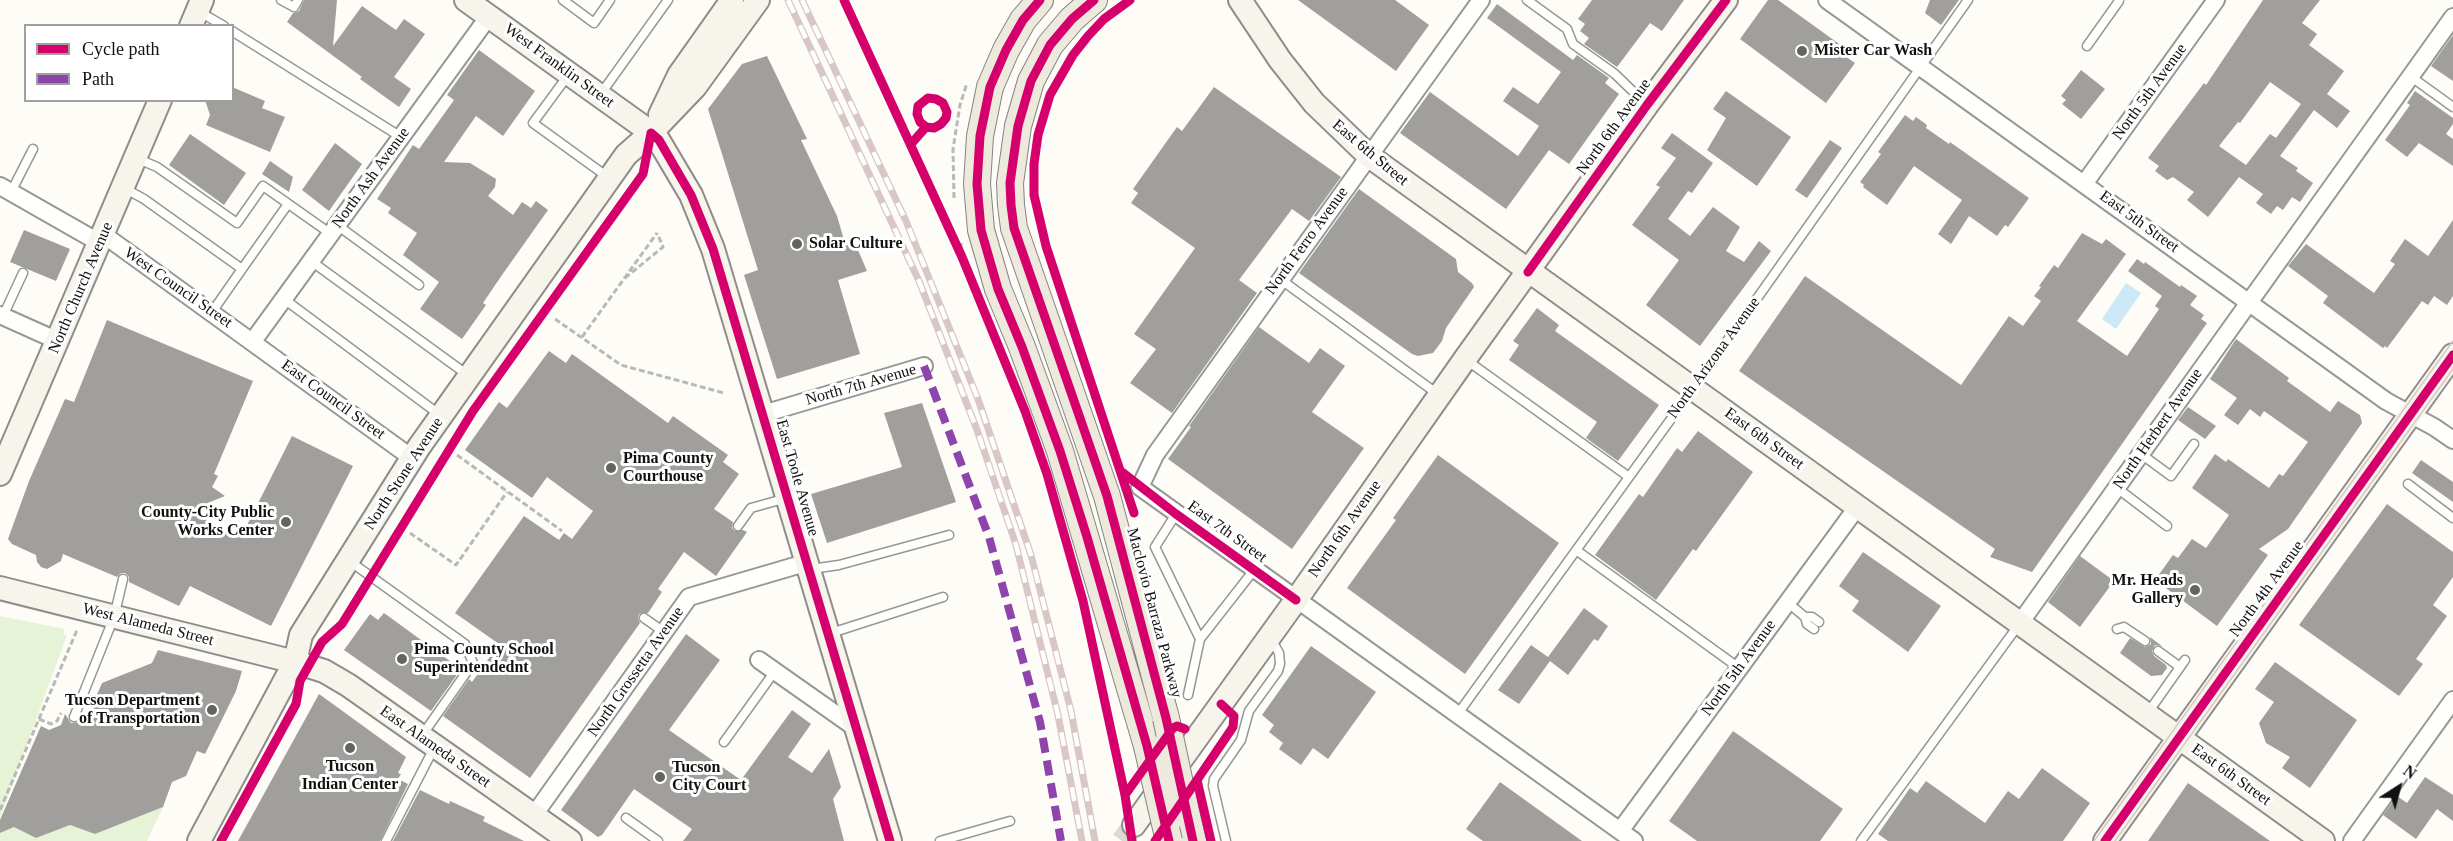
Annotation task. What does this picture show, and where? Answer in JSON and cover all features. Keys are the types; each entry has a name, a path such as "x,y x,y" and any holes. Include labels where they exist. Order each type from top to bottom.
{"main road":[{"path":"1040,0 1023,20 990,87 980,136 977,184 981,230 998,289 1060,451 1147,746 1169,841"},
{"name":"Maclovio Barraza Parkway","path":"1094,0 1072,19 1050,45 1031,81 1018,126 1010,183 1011,205 1014,228 1107,496 1166,718 1193,841"}],"street":[{"name":"West Franklin Street","path":"466,0 485,8 542,54 651,133"},
{"name":"North Stone Avenue","path":"651,133 679,75 732,0"},
{"name":"North Stone Avenue","path":"199,841 295,662 301,634 412,458 626,155 651,133 695,87 758,0"},
{"name":"East 6th Street","path":"1240,0 1280,60 1314,103 1369,156 2323,841"},
{"name":"North Ferro Avenue","path":"1140,487 1155,455 1481,0"},
{"name":"North 6th Avenue","path":"1134,825 1647,105 1726,0"},
{"name":"East 5th Street","path":"1827,0 2386,401 2453,440"},
{"name":"North 5th Avenue","path":"2084,184 2216,0"},
{"name":"North Ash Avenue","path":"253,341 401,137 485,8"},
{"name":"North Herbert Avenue","path":"2020,623 2453,16"},
{"name":"North Church Avenue","path":"0,474 159,102"},
{"name":"East Toole Avenue","path":"651,133 671,160 703,220 890,841"},
{"name":"West Council Street","path":"6,189 102,239 253,341"},
{"path":"1,315 58,341"},
{"name":"East Council Street","path":"253,341 412,458"},
{"name":"North 4th Avenue","path":"2105,841 2453,355"},
{"name":"North 7th Avenue","path":"763,414 924,366"},
{"name":"East 7th Street","path":"1140,487 1628,838"},
{"name":"North 5th Avenue","path":"1628,838 1739,668 1858,506"},
{"name":"North Grossetta Avenue","path":"534,815 689,597 807,567"},
{"name":"West Alameda Street","path":"0,588 295,662"},
{"path":"759,660 857,729"},
{"name":"East Alameda Street","path":"295,662 336,678 570,841"},
{"path":"2352,841 2453,700"}],"lane":[{"path":"281,0 294,6 298,0"},
{"path":"563,0 594,23 610,0"},
{"path":"600,96 668,0"},
{"path":"1527,0 1567,29 1573,44 1615,74 1647,105"},
{"name":"North Arizona Avenue","path":"1457,715 1694,388 1968,0"},
{"path":"2087,46 2119,1"},
{"path":"197,12 220,24"},
{"path":"234,32 401,137"},
{"path":"570,73 533,123 609,178"},
{"path":"2410,76 2453,107"},
{"path":"6,189 33,149"},
{"path":"136,158 157,168 237,223 263,186 288,204 334,230 419,285"},
{"path":"123,188 144,199 242,269"},
{"path":"212,312 288,204"},
{"path":"311,261 469,376"},
{"path":"1,315 23,273"},
{"path":"1280,279 1440,395"},
{"path":"284,299 441,416"},
{"path":"1465,359 1629,477"},
{"path":"2141,454 2171,476 2194,444"},
{"path":"2408,484 2453,518"},
{"path":"2116,488 2167,526"},
{"path":"738,526 751,508 787,498"},
{"path":"1176,514 1155,547 1200,639"},
{"path":"807,567 839,565 949,535"},
{"path":"1576,550 1739,668"},
{"path":"347,560 465,644 473,663 428,742 386,841"},
{"path":"1188,695 1200,639 1254,570"},
{"path":"74,717 114,617 123,579"},
{"path":"828,634 943,597"},
{"path":"1787,602 1805,617 1807,624 1816,625"},
{"path":"644,618 664,633"},
{"name":"North Herbert Avenue","path":"1861,841 2020,623"},
{"path":"2117,629 2124,627 2145,641"},
{"path":"1226,841 1213,786 1214,779 1241,740 1249,711 1278,671 1279,653 1269,636"},
{"path":"2147,714 2183,663 2158,651"},
{"path":"724,742 775,671"},
{"path":"626,818 658,841"},
{"path":"940,841 1010,820"}],"path":[{"path":"582,337 621,281 657,233 663,247 621,281"},
{"path":"953,237 966,268"},
{"path":"555,319 621,364 724,393"},
{"path":"456,455 562,531"},
{"path":"410,533 456,565 507,492"},
{"path":"0,810 77,630"}],"green space":[{"path":"0,616 65,629 63,634 67,635 0,818"},
{"path":"163,807 147,841 0,841 0,833 14,827 36,838 70,825 95,834"}],"water":[{"path":"2126,283 2141,293 2116,329 2102,319"}],"building":[{"path":"304,0 337,0 333,46 362,6 396,30 404,19 425,34 394,77 411,89 399,107 287,22 293,13 299,11"},
{"path":"1298,0 1395,0 1429,25 1396,71"},
{"path":"1592,0 1684,0 1662,31 1650,23 1617,67 1584,44 1589,38 1580,31 1585,24 1578,19"},
{"name":"Mister Car Wash","path":"1768,0 1778,0 1849,51 1845,56 1855,63 1826,103 1740,39"},
{"path":"1930,0 1959,0 1941,25 1925,13"},
{"path":"2263,0 2320,0 2302,23 2317,34 2309,45 2344,71 2327,94 2350,111 2337,128 2314,110 2280,156 2298,168 2296,171 2313,183 2300,202 2292,197 2283,210 2277,206 2271,214 2256,203 2263,194 2239,177 2208,217 2187,200 2194,192 2173,177 2167,180 2155,171 2159,166 2148,158 2204,83 2206,85","holes":["2270,82 2301,104 2276,138 2270,134 2246,165 2219,146 2238,122 2240,123"]},
{"path":"1497,4 1573,60 1577,55 1609,78 1605,83 1619,94 1569,164 1549,150 1506,209 1400,133 1430,92 1518,156 1539,126 1503,101 1513,87 1538,104 1561,72 1487,18"},
{"path":"2453,35 2453,81 2431,66"},
{"path":"479,50 535,91 503,136 476,116 444,162 470,163 496,179 495,187 488,196 513,215 522,202 531,208 536,201 548,210 483,303 486,305 462,339 420,309 439,282 403,255 417,233 388,213 391,208 377,199 413,145 419,149 454,100 447,95"},
{"path":"767,56 807,139 801,140 837,216 845,243 854,241 867,271 838,280 860,354 777,379 744,275 758,270 708,109 742,64"},
{"path":"2081,70 2105,89 2081,119 2062,104 2066,100 2061,96"},
{"path":"1214,87 1341,177 1309,221 1292,209 1239,280 1257,293 1172,413 1130,383 1156,349 1134,334 1195,248 1131,203 1138,193 1133,189 1177,127 1182,131"},
{"path":"234,88 265,101 262,108 285,117 270,152 206,125 210,115 206,102 234,102"},
{"path":"1726,91 1791,137 1757,186 1707,150 1726,118 1713,109"},
{"path":"2415,91 2453,118 2453,124 2446,134 2453,139 2453,166 2419,143 2407,157 2385,140 2410,105 2407,103"},
{"path":"1905,115 1913,121 1916,117 1927,125 1926,128 1949,144 1950,142 2029,198 2008,227 2005,225 1997,236 1969,216 1951,244 1938,234 1962,200 1914,166 1887,205 1863,187 1864,185 1860,182 1881,154 1878,152"},
{"path":"1672,133 1713,163 1692,193 1688,191 1668,219 1690,236 1713,207 1740,227 1726,251 1744,262 1759,241 1771,251 1700,346 1646,305 1679,260 1632,225 1660,187 1656,185 1676,158 1661,148"},
{"path":"190,134 246,173 224,205 169,165"},
{"path":"1830,140 1842,148 1807,198 1795,190"},
{"path":"335,143 362,164 329,211 302,190"},
{"path":"270,161 293,177 289,192 262,174"},
{"path":"1359,189 1456,259 1458,272 1474,287 1446,328 1442,341 1433,353 1418,356 1412,354 1299,273"},
{"path":"2453,220 2453,296 2447,305 2434,296 2428,305 2422,301 2387,348 2385,346 2383,348 2323,303 2328,296 2288,266 2306,244 2374,293 2395,264 2390,261 2405,239 2428,256"},
{"path":"24,230 70,249 56,281 10,262"},
{"path":"2082,233 2102,244 2106,239 2126,254 2077,321 2127,356 2159,309 2155,306 2162,296 2128,271 2137,259 2197,296 2190,305 2204,315 2201,319 2207,323 2032,572 1990,557 1995,549 1739,371 1805,276 1961,385 2009,316 2023,326 2041,301 2034,296 2041,287 2039,286 2054,265 2058,268"},
{"path":"1537,308 1559,325 1555,331 1659,405 1618,461 1586,438 1597,422 1509,360 1519,345 1513,341"},
{"path":"107,320 253,381 214,474 218,476 212,487 225,496 188,511 241,537 292,436 353,466 271,626 190,586 179,606 129,582 129,577 125,573 117,577 63,554 61,561 47,569 41,567 37,562 36,555 12,544 8,539 29,481 65,399 74,402"},
{"path":"1259,327 1309,363 1320,348 1345,366 1312,412 1364,448 1292,549 1168,459"},
{"path":"2236,339 2289,378 2287,381 2330,412 2338,401 2360,415 2362,423 2288,529 2259,549 2268,555 2217,626 2155,580 2173,555 2178,558 2192,539 2206,548 2229,515 2192,488 2215,454 2226,462 2228,459 2269,488 2279,474 2283,476 2308,442 2264,411 2260,417 2250,409 2238,425 2224,415 2237,398 2210,379"},
{"path":"549,351 566,363 572,354 668,423 673,416 728,455 723,462 739,474 714,509 733,522 732,528 735,531 747,532 716,576 684,552 658,589 662,592 648,613 639,614 640,623 530,778 443,716 469,679 472,682 499,644 455,613 524,516 559,540 564,533 572,539 593,511 547,477 532,498 465,450 499,402 507,408"},
{"path":"922,403 956,502 827,543 811,494 902,467 884,413"},
{"path":"2188,407 2216,426 2205,439 2178,420"},
{"path":"1698,431 1753,472 1696,551 1693,549 1656,600 1595,555 1639,494 1643,497 1677,448 1682,452"},
{"path":"1438,455 1559,543 1465,674 1347,588 1396,520 1393,518"},
{"path":"2421,460 2453,482 2453,502 2412,473"},
{"path":"2387,504 2453,552 2453,577 2433,605 2447,616 2416,659 2423,664 2399,696 2299,625"},
{"path":"1863,552 1941,606 1908,652 1852,611 1859,601 1839,586"},
{"path":"2080,556 2114,581 2080,627 2048,602"},
{"path":"1584,608 1608,626 1598,641 1594,639 1568,675 1550,661 1519,704 1498,690 1531,645 1548,657"},
{"name":"Pima County School Superintendednt","path":"384,613 461,669 431,711 344,650 370,614 378,620"},
{"name":"Tucson City Court","path":"686,634 720,660 669,730 741,780 792,710 811,724 788,757 812,773 829,749 841,787 833,799 844,841 683,841 692,829 634,789 602,835 598,837 561,810"},
{"path":"2150,637 2162,646 2155,645 2152,651 2154,656 2166,665 2167,668 2162,675 2151,676 2120,653 2130,638 2145,647 2151,644"},
{"path":"1311,646 1376,692 1328,759 1313,748 1301,765 1279,749 1283,743 1269,732 1274,725 1262,715"},
{"path":"158,650 242,671 236,691 205,754 197,751 186,776 172,782 163,807 95,834 70,825 36,838 14,827 0,833 0,820 41,726 49,730 61,725 65,714 71,723 77,722 89,713 102,683 152,663"},
{"path":"2275,662 2357,720 2310,788 2282,768 2290,757 2266,743 2259,723 2274,702 2255,689"},
{"path":"319,694 406,757 398,773 401,774 398,779 408,784 380,841 238,841"},
{"path":"1733,731 1843,809 1820,841 1697,841 1669,821"},
{"path":"2042,768 2090,803 2063,841 1888,841 1878,834 1910,788 1917,793 1926,781 1985,823 2008,791 2019,799"},
{"path":"2425,777 2453,795 2453,821 2437,809 2416,839 2383,815 2397,796 2407,803"},
{"path":"1500,782 1582,841 1483,841 1466,829"},
{"path":"2188,783 2270,841 2148,841"},
{"path":"420,790 449,804 450,801 485,817 483,821 524,841 393,841"}],"tunnel":[{"path":"1122,841 1134,825"}],"tram line":[{"path":"2094,841 2453,341"},
{"path":"2115,841 2453,369"}],"railway":[{"path":"788,0 919,281 977,430 1016,545 1058,715 1082,841"},
{"path":"802,0 906,221 978,399 1031,555 1071,711 1095,841"}],"marked path":[{"path":"924,366 989,537 1040,722 1061,841"}],"cycle path":[{"path":"844,0 962,257 1025,411 1047,474 1083,601 1125,795 1132,841"},
{"path":"1040,0 1023,20 1006,50 990,87 980,136 977,184 981,230 998,289 1060,451 1087,537 1147,746 1169,841"},
{"path":"1094,0 1072,19 1050,45 1031,81 1018,126 1010,183 1011,205 1014,228 1107,496 1166,718 1193,841"},
{"path":"1130,0 1104,19 1088,36 1073,55 1050,95 1038,135 1034,164 1034,195 1046,246 1134,513"},
{"path":"1528,272 1647,105 1726,0"},
{"path":"911,144 926,127 934,128 946,118 947,112 943,103 936,99 928,98 918,106 917,114 920,122 926,127"},
{"path":"651,133 659,140 691,195 713,249 890,841"},
{"path":"221,841 296,704 300,681 322,642 342,624 473,411 643,174 651,133"},
{"path":"2105,841 2453,355"},
{"path":"1122,472 1176,514 1296,600"},
{"path":"1197,780 1233,727 1234,716 1221,704"},
{"path":"1125,795 1173,728 1177,726 1185,729"},
{"path":"1155,841 1197,780 1211,841"}],"place":[{"name":"Mister Car Wash","path":"1802,51"},
{"name":"Solar Culture","path":"797,244"},
{"name":"Pima County Courthouse","path":"611,468"},
{"name":"County-City Public Works Center","path":"286,522"},
{"name":"Mr. Heads Gallery","path":"2195,590"},
{"name":"Pima County School Superintendednt","path":"402,659"},
{"name":"Tucson Department of Transportation","path":"212,710"},
{"name":"Tucson Indian Center","path":"350,748"},
{"name":"Tucson City Court","path":"660,777"}]}
